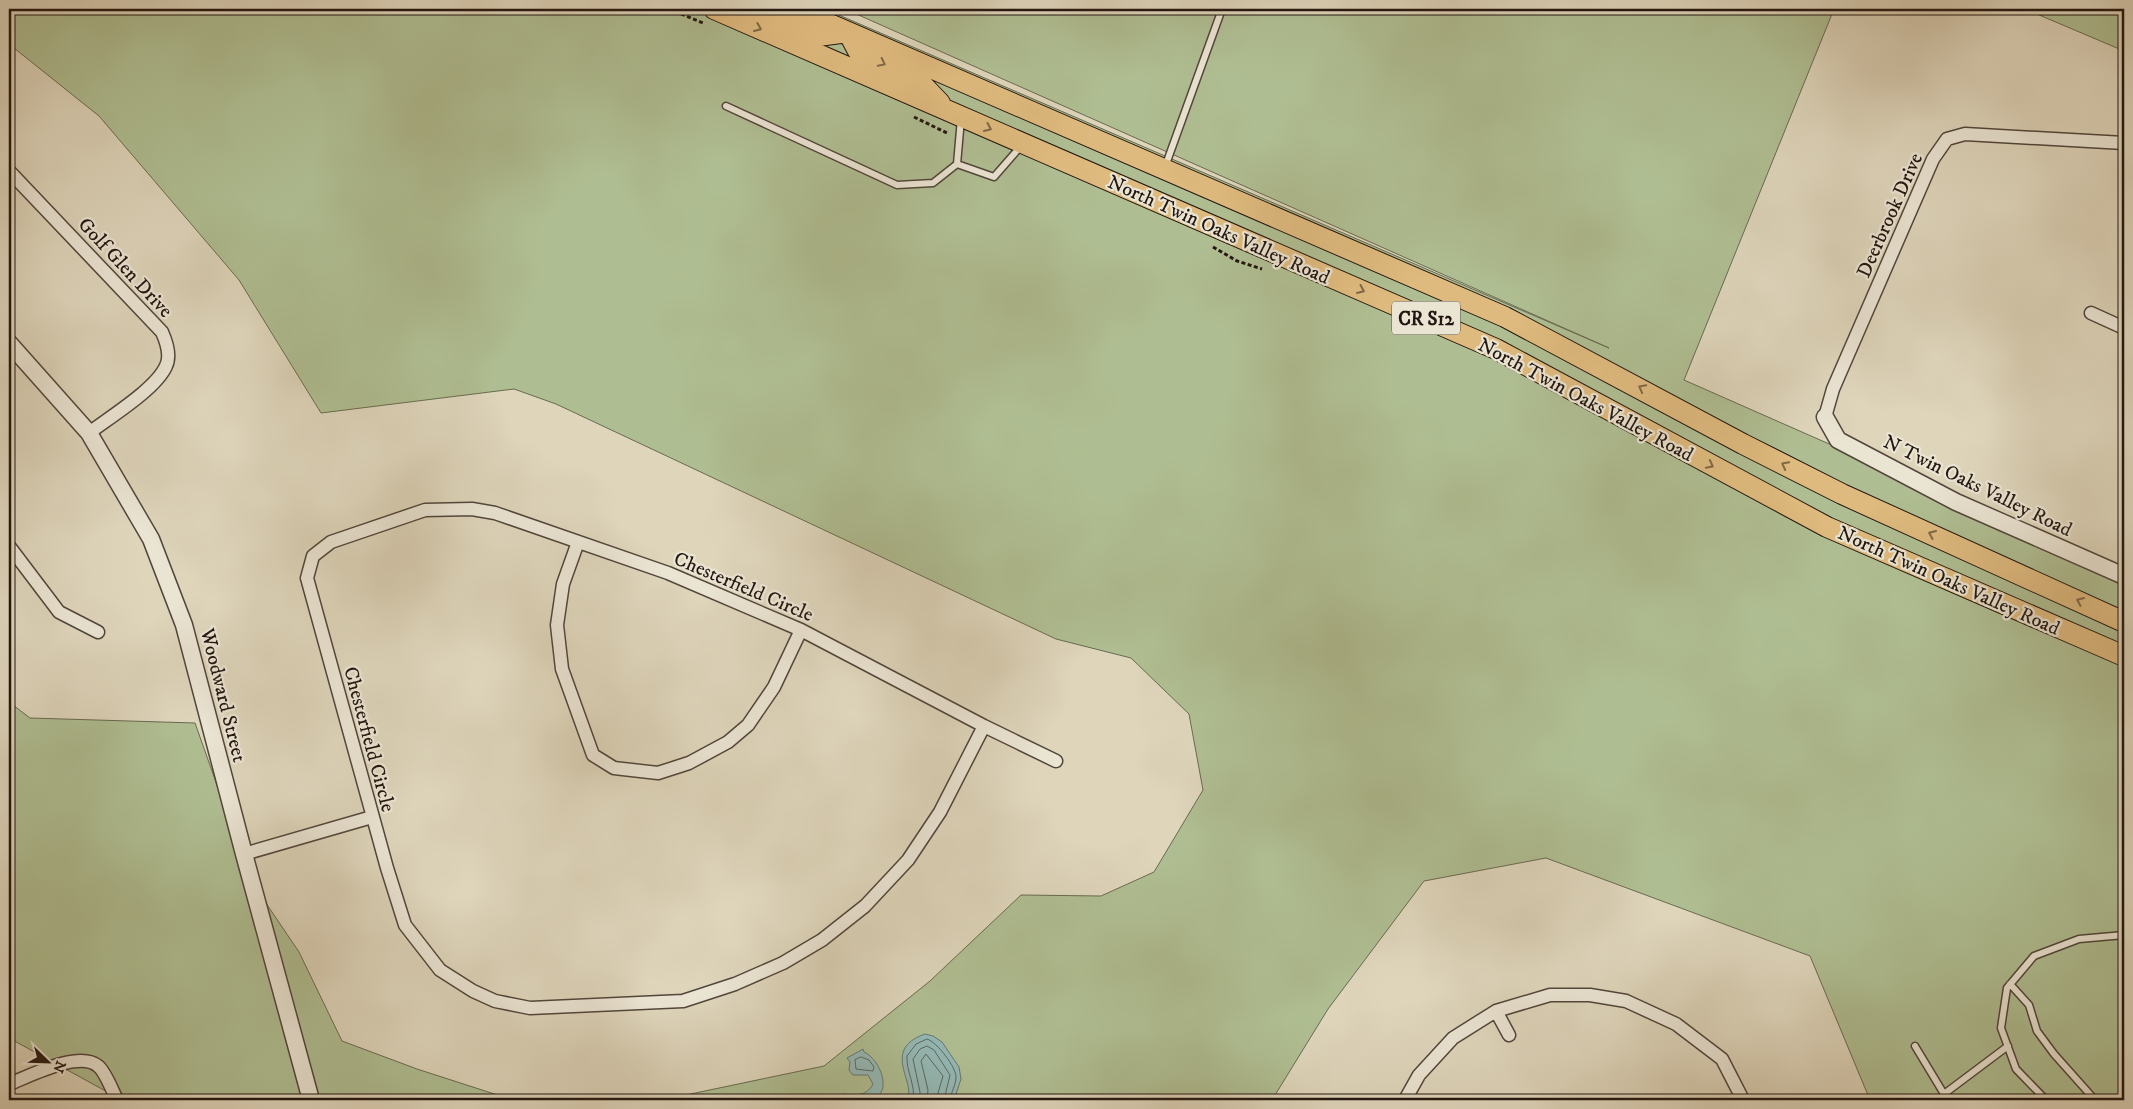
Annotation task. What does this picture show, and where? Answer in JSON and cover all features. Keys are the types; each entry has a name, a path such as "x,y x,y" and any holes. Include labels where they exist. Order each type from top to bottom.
{"main road":[{"name":"North Twin Oaks Valley Road","path":"714,9 1496,349 1827,527 2124,656"},
{"path":"754,9 818,36 848,32 858,51 918,80 954,113"},
{"name":"North Twin Oaks Valley Road","path":"795,9 1505,317 1743,444 1842,494 2124,622"}],"street":[{"name":"Deerbrook Drive","path":"1825,417 1833,389 1925,177 1933,159 1947,139 1965,134 2124,143"},
{"name":"Golf Glen Drive","path":"9,171 162,332 167,342 167,364 155,382 90,432"},
{"path":"2091,313 2124,328"},
{"name":"Woodward Street","path":"9,343 90,432 151,538 184,625 311,1100"},
{"name":"N Twin Oaks Valley Road","path":"1825,417 1838,440 1956,502 2124,576"},
{"name":"Chesterfield Circle","path":"984,726 940,812 913,852 865,906 822,940 783,963 735,984 683,1001 530,1008 495,1001 473,991 440,970 405,924 372,817 306,578 313,556 330,542 425,510 472,509 495,513 668,573 801,630 984,726 1056,761"},
{"path":"578,542 563,584 557,625 562,669 593,754 614,768 658,772 689,763 728,742 748,725 774,687 801,630"},
{"path":"9,546 59,612 98,632"},
{"path":"244,854 372,817"},
{"path":"1405,1100 1419,1075 1453,1038 1496,1010 1550,995 1590,995 1626,1001 1676,1024 1722,1059 1741,1096"},
{"path":"1496,1010 1509,1035"},
{"path":"9,1084 67,1062 86,1060 99,1066 117,1100"}],"lane":[{"path":"1165,168 1222,9"},
{"path":"726,106 897,185 932,183 958,164"},
{"path":"954,113 958,164"},
{"path":"958,164 994,177 1024,143"},
{"path":"2046,1100 2016,1069 2001,1028 2007,988 2034,956 2079,939 2124,935"},
{"path":"2010,984 2029,1005 2037,1031 2054,1054 2095,1100"},
{"path":"1915,1046 1945,1097 2008,1046"}],"path":[{"path":"1212,246 1237,261 1264,269"}],"green space":[{"path":"9,9 825,9 1609,348 845,9 1834,9 1684,380 2124,574 2124,1100 1870,1100 1810,956 1546,858 1424,881 1328,1009 1272,1100 662,1100 824,1066 930,981 1021,895 1101,896 1154,872 1203,790 1189,714 1131,658 1056,639 556,404 514,389 321,413 239,280 99,116 9,44"},
{"path":"2025,9 2124,9 2124,51"},
{"path":"9,702 30,718 195,723 251,881 299,952 342,1041 417,1069 513,1100 114,1100 111,1094 9,1038"}],"water":[{"path":"925,1034 933,1036 942,1042 959,1067 961,1079 954,1100 906,1100 909,1094 902,1058 904,1049 912,1041"},
{"path":"863,1049 879,1068 882,1076 882,1091 878,1096 867,1101 835,1100 843,1094 856,1095 864,1093 873,1084 868,1075 853,1075 849,1070 850,1062 847,1058"}]}
